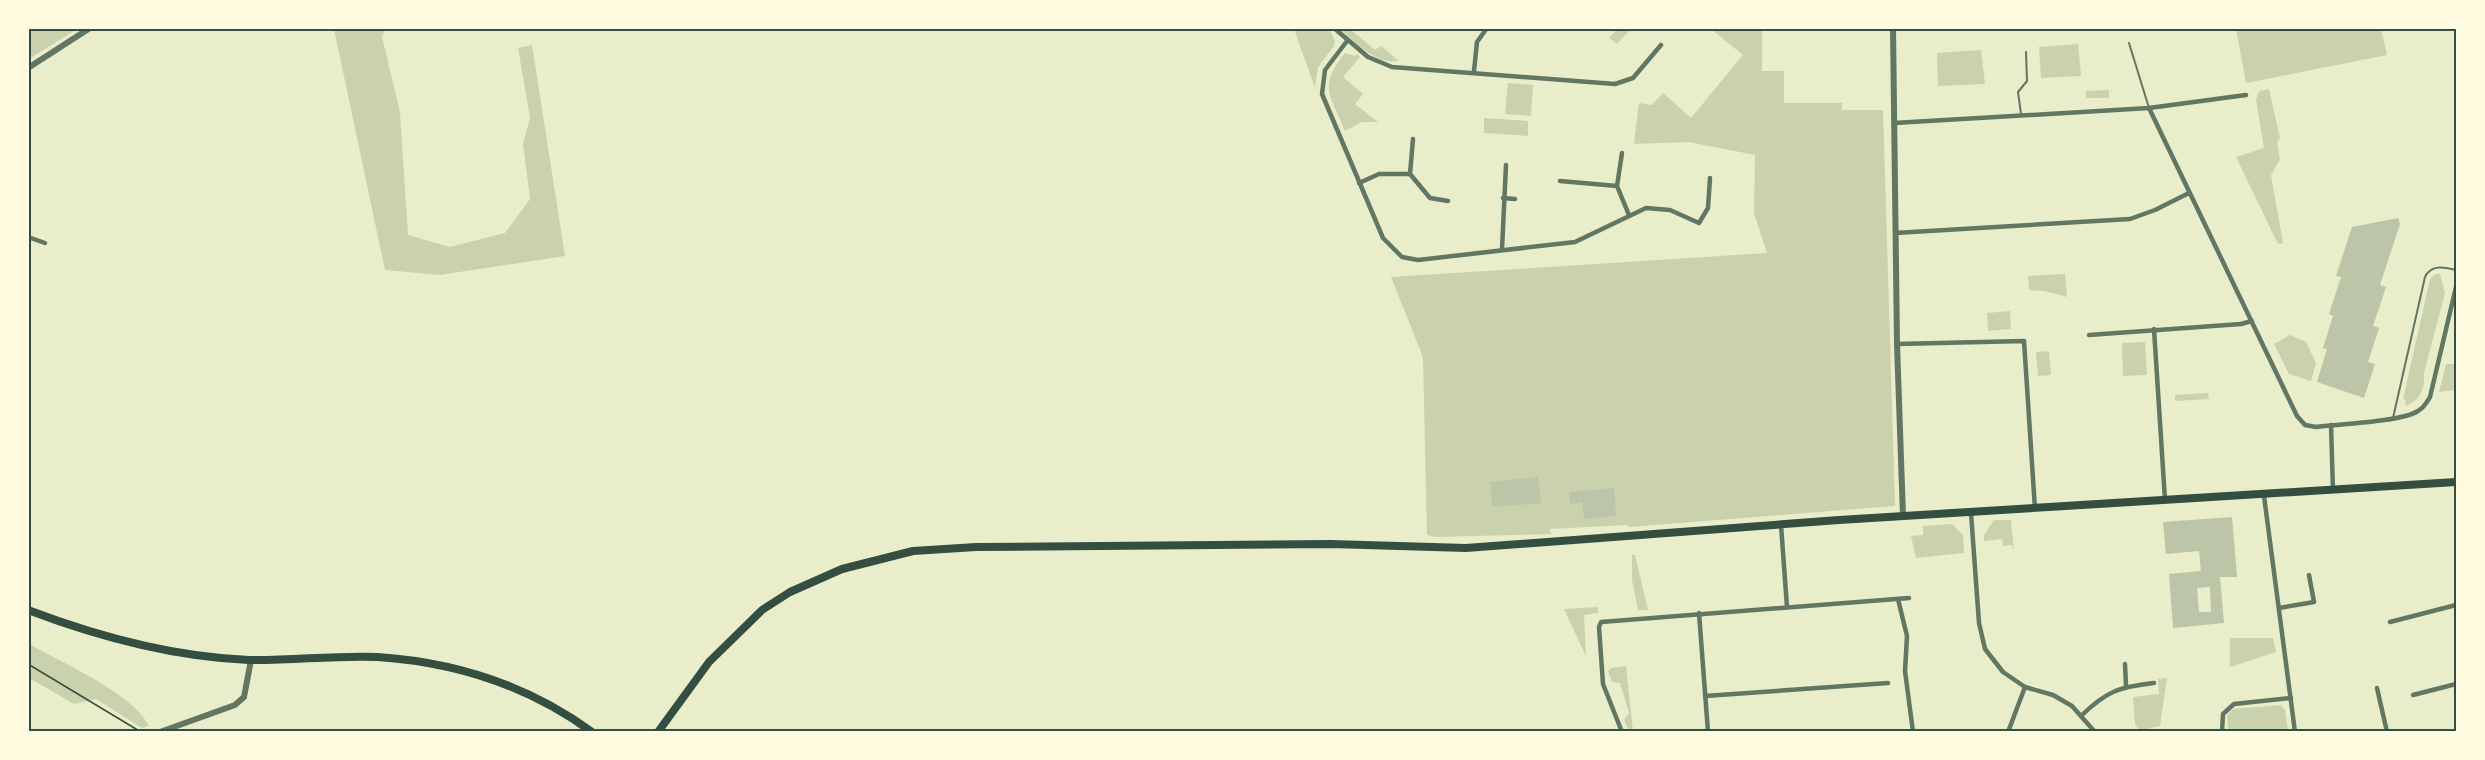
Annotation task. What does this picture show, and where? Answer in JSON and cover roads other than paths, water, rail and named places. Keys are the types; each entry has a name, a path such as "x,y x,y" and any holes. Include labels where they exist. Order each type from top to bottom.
{"main road":[{"path":"658,732 709,662 762,610 790,592 842,569 913,551 976,547 1319,544 1466,548 1903,516 2457,483"},
{"path":"28,610 128,642 202,656 251,660 376,657 447,666 498,680 565,712 592,732"}],"street":[{"path":"28,68 90,28"},
{"path":"1334,28 1368,57 1392,67 1474,71 1615,84 1633,78 1661,45"},
{"path":"1474,71 1477,42 1487,28"},
{"path":"1893,28 1897,344 1903,516"},
{"path":"1347,41 1325,70 1321,86 1383,238 1402,257 1418,260 1575,242 1646,208 1670,210 1699,223 1708,208 1710,178"},
{"path":"1894,123 2149,108 2246,95"},
{"path":"2149,108 2297,416 2310,427 2412,414 2427,402 2457,286"},
{"path":"1413,139 1410,174 1430,198 1448,201"},
{"path":"1622,153 1617,186 1629,215"},
{"path":"1502,249 1506,165"},
{"path":"1359,183 1379,174 1410,174"},
{"path":"1560,182 1617,186"},
{"path":"1895,234 2130,219 2156,210 2189,193"},
{"path":"1503,198 1515,199"},
{"path":"28,237 45,243"},
{"path":"2089,334 2241,324 2252,321"},
{"path":"2154,329 2164,500"},
{"path":"1897,344 2024,341 2035,509"},
{"path":"2331,425 2333,491"},
{"path":"2264,496 2295,732"},
{"path":"1971,513 1981,637 1999,668 2025,687 2053,696 2082,715 2095,732"},
{"path":"1781,525 1787,607"},
{"path":"2279,608 2314,602 2309,574"},
{"path":"1622,732 1603,684 1599,627 1601,622 1909,598"},
{"path":"1898,599 1907,636 1905,671 1913,732"},
{"path":"2390,622 2457,605"},
{"path":"1699,613 1708,732"},
{"path":"163,730 235,705 244,697 251,660"},
{"path":"2125,664 2126,686"},
{"path":"1705,696 1888,683"},
{"path":"2082,715 2098,700 2126,686 2154,683"},
{"path":"2413,694 2457,684"},
{"path":"2008,732 2025,687"},
{"path":"2377,688 2387,732"},
{"path":"2222,732 2223,714 2234,704 2291,698"}],"lane":[{"path":"2129,43 2149,108"},
{"path":"2021,114 2018,92 2027,81 2026,52"},
{"path":"2393,418 2427,272 2436,268 2457,270"}]}
